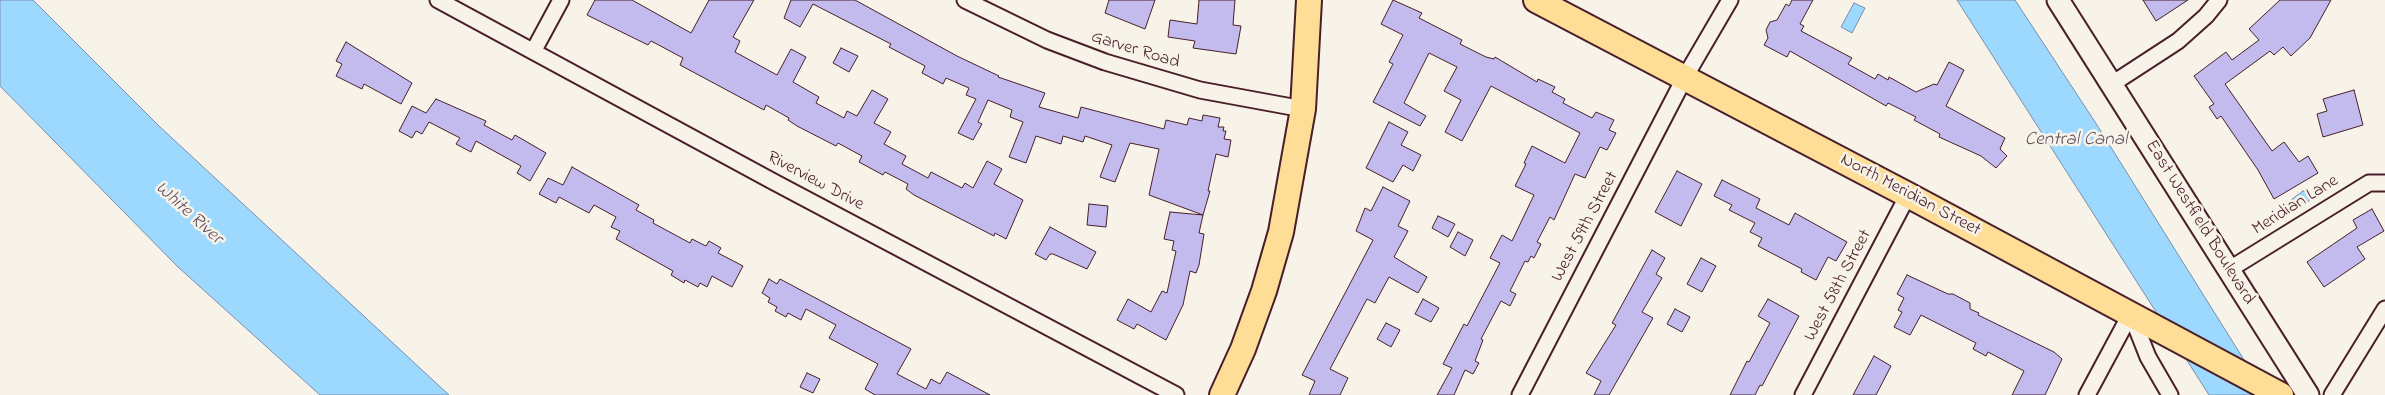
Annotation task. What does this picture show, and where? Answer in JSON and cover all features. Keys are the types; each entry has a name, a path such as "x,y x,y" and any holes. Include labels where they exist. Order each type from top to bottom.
{"main road":[{"path":"1222,395 1243,349 1271,269 1292,179 1303,109 1309,0"},
{"name":"North Meridian Street","path":"1536,0 1686,77 2278,393"},
{"name":"East Westfield Boulevard","path":"2058,0 2308,395"}],"street":[{"name":"Riverview Drive","path":"438,0 1176,395"},
{"path":"534,50 560,0"},
{"name":"Garver Road","path":"965,0 1047,40 1105,62 1200,90 1303,109"},
{"name":"West 59th Street","path":"1520,395 1686,77 1730,0"},
{"path":"2112,84 2178,41 2206,16 2219,0"},
{"name":"Meridian Lane","path":"2230,269 2370,183 2385,183"},
{"name":"West 58th Street","path":"1803,395 1908,195"},
{"path":"2332,395 2385,309"},
{"path":"2087,395 2131,313"},
{"path":"2131,313 2148,357 2170,395"}],"water":[{"name":"White River","path":"0,0 33,0 159,126 449,395 320,395 178,267 0,86"},
{"name":"Central Canal","path":"1957,0 2015,0 2097,125 2266,395 2209,395"},
{"path":"1854,3 1865,8 1852,33 1841,27"},
{"path":"2303,191 2309,193 2309,201 2298,207 2291,205 2292,199"}],"building":[{"path":"595,0 632,0 691,33 709,0 754,0 733,37 740,41 735,52 777,75 791,49 806,57 793,82 819,97 816,103 844,118 847,111 857,116 872,90 888,99 874,123 891,132 884,144 906,156 902,164 928,178 931,172 962,188 965,183 973,188 987,161 1002,169 994,184 1023,200 1006,239 995,233 994,236 914,195 906,189 908,184 885,172 883,175 859,162 862,156 838,143 836,146 797,126 788,120 789,118 766,105 764,110 680,65 683,58 651,41 648,45 587,15"},
{"path":"791,0 855,0 998,77 1045,93 1039,107 1078,118 1081,107 1164,129 1166,120 1187,125 1189,118 1202,121 1203,115 1220,118 1218,127 1224,127 1223,131 1226,131 1224,139 1231,140 1228,157 1216,154 1208,191 1210,191 1203,215 1149,195 1159,149 1130,143 1115,182 1100,177 1112,145 1085,136 1083,142 1063,136 1061,144 1036,136 1026,163 1009,157 1023,122 1010,117 1012,110 988,100 978,122 982,124 973,140 958,133 976,99 966,95 969,88 946,78 943,84 922,73 925,66 889,47 891,44 813,4 800,27 784,18"},
{"path":"1109,0 1155,0 1145,29 1105,13"},
{"path":"1199,0 1235,0 1233,25 1241,26 1236,54 1193,48 1195,41 1168,37 1170,20 1197,24"},
{"path":"1393,0 1422,13 1419,18 1462,40 1460,44 1486,57 1494,59 1495,57 1537,82 1538,79 1555,87 1552,92 1565,99 1563,103 1592,118 1596,112 1614,120 1609,130 1616,133 1607,150 1600,147 1585,178 1575,174 1554,220 1550,217 1537,242 1541,244 1534,258 1531,256 1528,262 1525,261 1510,291 1516,294 1510,306 1501,301 1481,339 1483,340 1475,361 1479,363 1473,374 1465,370 1454,395 1437,395 1452,368 1443,364 1464,324 1467,326 1500,263 1490,258 1502,235 1512,241 1534,195 1515,186 1526,164 1524,163 1532,146 1565,163 1580,133 1491,86 1462,141 1445,132 1461,100 1444,91 1457,67 1429,53 1404,103 1426,116 1420,126 1373,102 1393,64 1389,62 1403,35 1381,24"},
{"path":"1792,0 1813,0 1800,24 1804,26 1801,31 1852,58 1848,64 1875,79 1878,74 1888,80 1889,77 1916,92 1934,84 1937,85 1949,62 1964,70 1946,106 2005,138 2000,149 2007,156 1996,168 1981,156 1939,137 1940,134 1914,120 1916,117 1888,103 1886,106 1790,51 1787,57 1764,45 1768,38 1766,30 1770,22 1777,20 1786,4 1789,6"},
{"path":"2143,0 2188,0 2156,21"},
{"path":"2280,0 2331,0 2310,38 2291,56 2283,47 2274,55 2270,51 2225,84 2272,151 2284,142 2299,162 2308,156 2318,173 2274,199 2258,170 2221,116 2217,119 2209,107 2214,104 2194,76 2226,52 2232,60 2259,40 2249,29"},
{"path":"346,42 412,83 401,104 364,84 362,89 336,76 342,64 336,61"},
{"path":"841,48 858,56 849,72 833,63"},
{"path":"2354,90 2363,125 2323,137 2317,114 2327,111 2323,99"},
{"path":"436,99 486,121 484,125 512,140 515,135 546,153 530,181 517,173 521,166 476,141 471,152 456,144 460,138 429,122 422,134 416,131 412,138 399,131 412,106 426,113"},
{"path":"1389,122 1408,132 1401,145 1421,155 1413,171 1403,165 1393,182 1366,168"},
{"path":"572,167 639,205 636,210 654,220 653,223 690,243 692,239 706,246 709,241 721,248 718,253 743,266 732,287 712,276 707,287 700,283 698,287 685,280 684,283 671,275 673,271 616,239 620,231 611,227 616,217 594,205 589,213 559,197 556,203 539,194 548,178 563,185"},
{"path":"1677,171 1702,184 1681,226 1655,212"},
{"path":"1722,180 1760,199 1756,208 1789,225 1795,213 1847,242 1836,261 1828,257 1816,280 1801,272 1802,269 1758,246 1762,238 1750,232 1755,223 1729,210 1732,205 1714,196"},
{"path":"1383,187 1410,201 1398,226 1408,231 1394,257 1427,277 1418,293 1389,277 1375,303 1367,299 1330,369 1348,378 1340,395 1309,395 1315,381 1302,375 1373,240 1356,231 1365,208 1371,211"},
{"path":"1089,204 1108,206 1106,227 1087,225"},
{"path":"2372,209 2384,231 2357,247 2365,259 2324,287 2307,262 2357,228 2353,220"},
{"path":"1170,212 1203,215 1199,233 1204,234 1199,265 1196,273 1190,271 1183,305 1166,340 1137,324 1134,329 1117,320 1128,299 1151,312 1162,291 1167,293 1176,251 1172,250 1174,241 1164,239"},
{"path":"1438,216 1455,224 1448,237 1432,228"},
{"path":"1050,227 1096,252 1087,269 1053,254 1050,254 1046,260 1035,254"},
{"path":"1458,232 1473,240 1465,256 1450,247"},
{"path":"1652,250 1665,258 1656,274 1662,278 1642,312 1653,318 1609,395 1594,395 1601,381 1586,373 1616,325 1612,323"},
{"path":"1701,258 1716,266 1702,292 1687,284"},
{"path":"1907,275 1948,294 1953,294 1970,303 1970,309 1979,313 1978,315 2054,352 2062,359 2045,395 2012,395 2024,371 1988,352 1986,356 1973,349 1976,343 1921,315 1910,335 1894,327 1902,312 1898,310 1904,298 1897,294"},
{"path":"769,279 777,284 780,279 911,349 897,374 926,389 931,379 940,384 947,372 990,395 875,395 865,389 878,364 829,338 836,325 806,309 801,320 788,313 786,317 775,311 777,307 768,302 770,298 762,293"},
{"path":"1423,299 1439,308 1431,322 1415,314"},
{"path":"1768,299 1799,316 1762,386 1760,385 1755,395 1730,395 1747,361 1749,362 1770,323 1758,316"},
{"path":"1675,309 1690,317 1682,332 1667,324"},
{"path":"1386,323 1400,330 1391,347 1377,339"},
{"path":"1874,356 1891,366 1876,395 1853,395"},
{"path":"807,373 820,379 813,393 800,387"}]}
